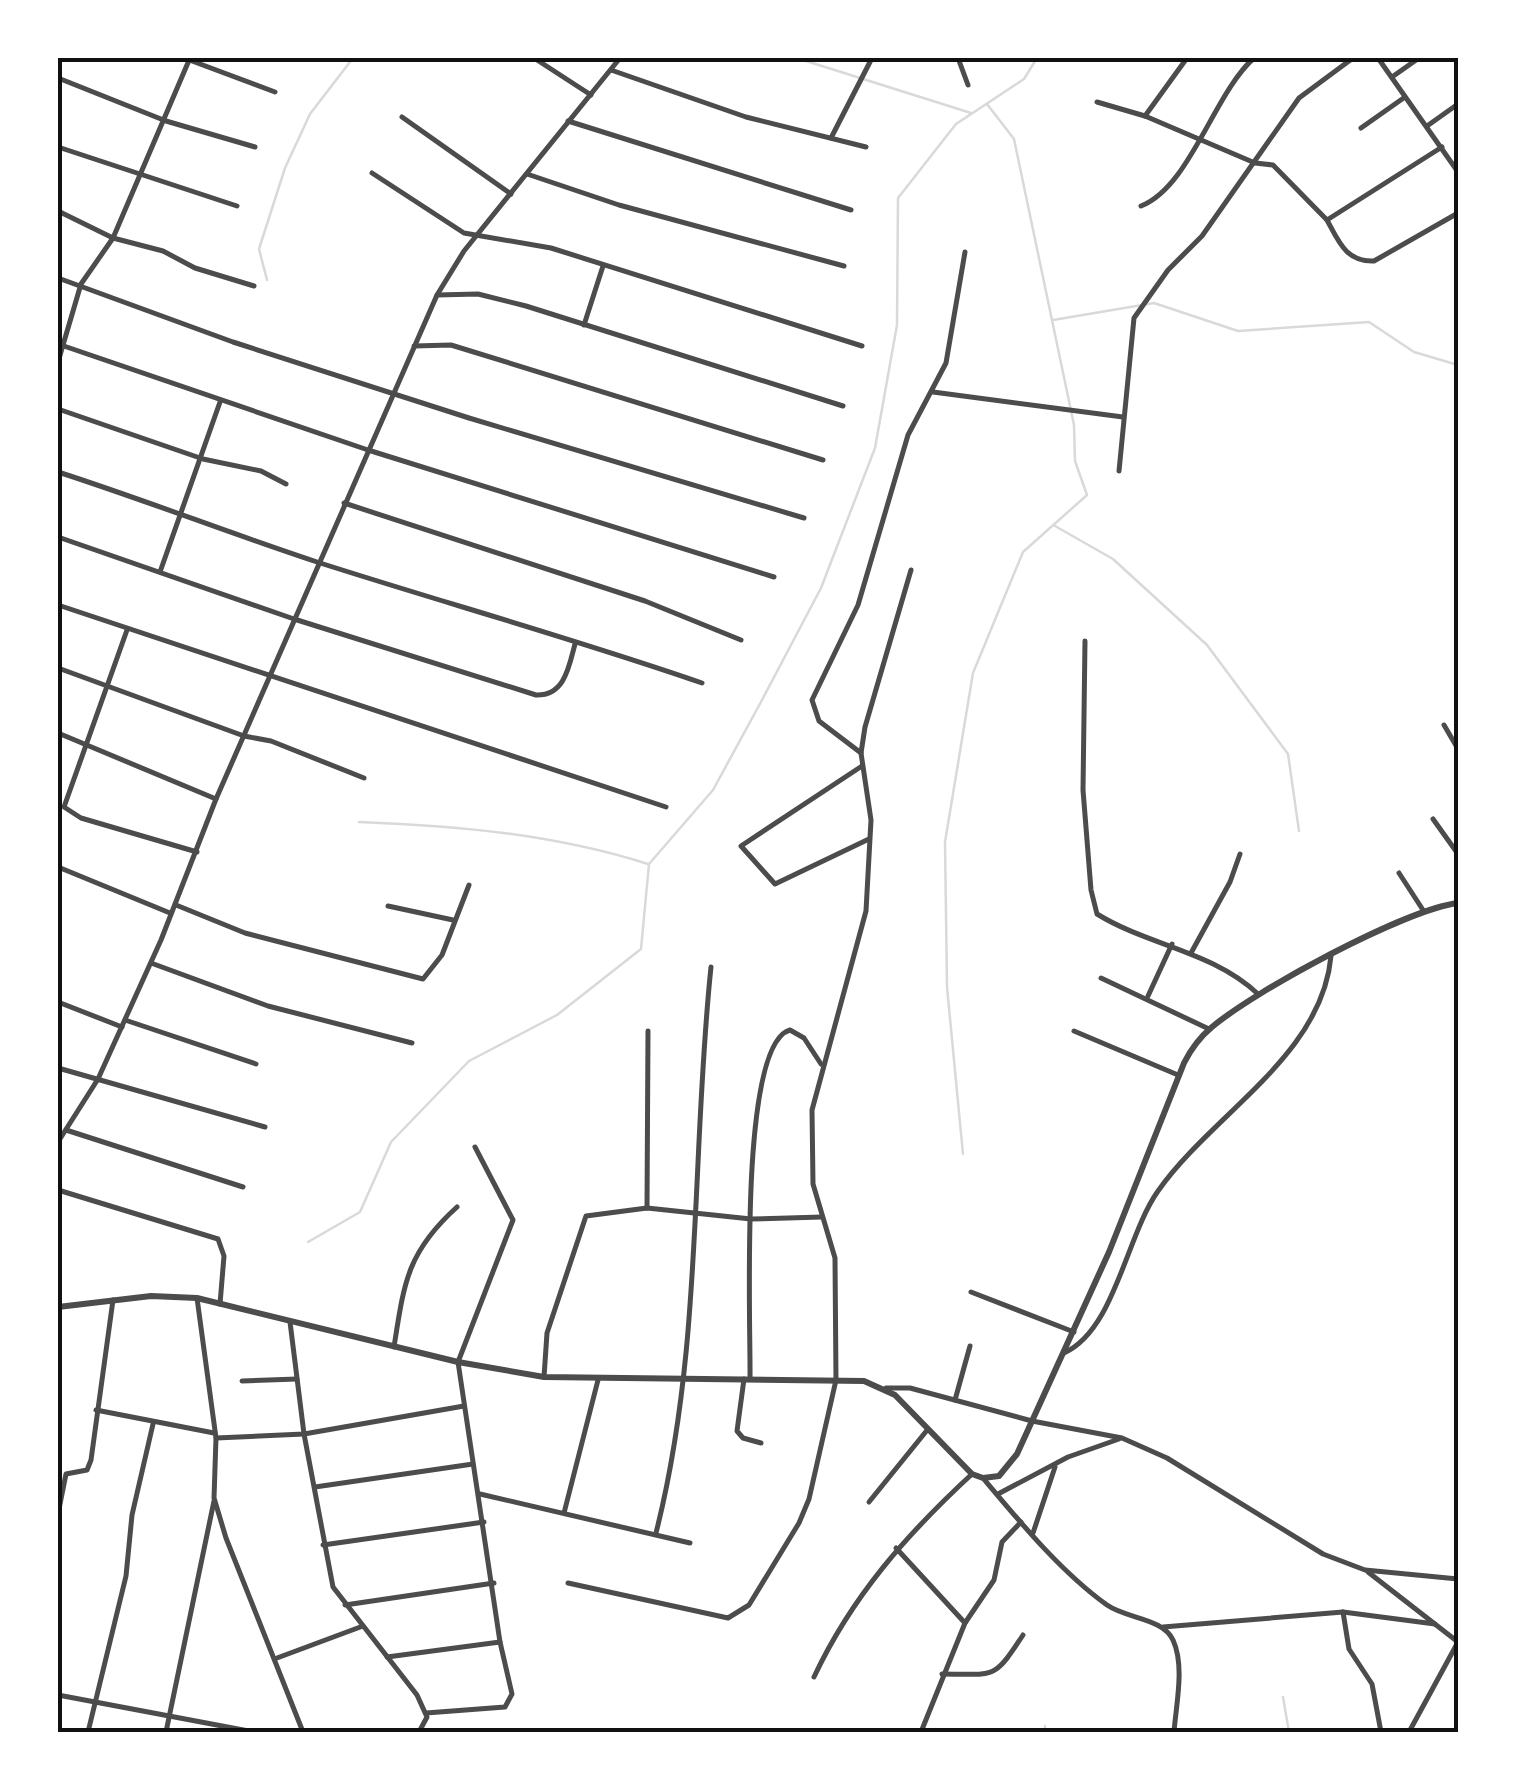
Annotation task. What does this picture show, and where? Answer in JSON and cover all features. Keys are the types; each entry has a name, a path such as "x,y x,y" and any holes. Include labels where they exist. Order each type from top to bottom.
{"street":[{"path":"58,362 82,284 112,238 166,120 187,58 276,92"},
{"path":"534,58 591,95"},
{"path":"58,1142 98,1079 151,963 216,799 437,296 477,237 620,58"},
{"path":"830,138 872,58"},
{"path":"958,58 968,85"},
{"path":"1145,116 1186,58"},
{"path":"1141,206 1161,193 1254,58"},
{"path":"1119,472 1134,318 1255,163 1299,98 1353,58"},
{"path":"1378,58 1458,172"},
{"path":"1392,77 1418,58"},
{"path":"611,70 746,117 866,147"},
{"path":"58,78 166,120 255,147"},
{"path":"1361,128 1405,97"},
{"path":"1097,102 1145,116 1255,163 1273,164 1327,220 1349,255 1359,262 1374,261 1458,213"},
{"path":"1427,126 1458,104"},
{"path":"402,116 511,194"},
{"path":"568,121 851,210"},
{"path":"1327,220 1442,146"},
{"path":"58,147 238,206"},
{"path":"372,173 477,237 526,241 862,346"},
{"path":"527,174 619,205 844,266"},
{"path":"58,212 112,238 164,252 195,268 254,286"},
{"path":"861,753 819,721 812,700 858,605 908,436 946,363 965,252"},
{"path":"584,325 603,266"},
{"path":"58,278 232,342 804,518"},
{"path":"437,296 478,294 842,406"},
{"path":"61,345 220,402 774,577"},
{"path":"414,346 450,345 823,460"},
{"path":"932,392 1124,417"},
{"path":"160,572 220,402"},
{"path":"58,409 203,459 260,471 286,484"},
{"path":"58,472 131,493 182,516 319,562 702,683"},
{"path":"344,503 645,601 740,640"},
{"path":"58,537 294,620 536,695 547,696 560,686 575,644"},
{"path":"568,1583 642,1600 672,1602 715,1618 728,1618 749,1605 809,1499 836,1380 835,1258 813,1184 812,1110 866,911 870,838 861,753 870,704 912,570"},
{"path":"58,605 268,678 429,726 666,806"},
{"path":"128,630 65,801 66,811 197,852"},
{"path":"1085,641 1080,737 1094,906 1106,919 1172,944 1229,972 1260,996"},
{"path":"58,668 244,736 271,740 364,778"},
{"path":"1444,724 1458,749"},
{"path":"58,733 216,799"},
{"path":"862,766 741,846 776,884 870,838"},
{"path":"1434,819 1458,854"},
{"path":"1192,953 1230,882 1240,854"},
{"path":"58,867 172,914"},
{"path":"1400,873 1422,910"},
{"path":"176,905 245,933 423,979 442,955 469,885"},
{"path":"983,1478 1005,1472 1032,1421 1074,1332 1178,1075 1209,1029 1331,956 1422,910 1458,904"},
{"path":"388,906 454,920"},
{"path":"1148,996 1172,944"},
{"path":"1064,1352 1082,1344 1098,1320 1157,1192 1238,1100 1267,1077 1312,1020 1328,988 1331,956"},
{"path":"151,963 268,1006 412,1043"},
{"path":"656,1533 686,1379 702,1030 711,967"},
{"path":"1101,978 1148,996 1209,1029"},
{"path":"58,1002 256,1064"},
{"path":"761,1444 743,1438 738,1431 747,1379 757,1096 768,1053 781,1032 790,1030 804,1038 822,1067"},
{"path":"647,1208 648,1031"},
{"path":"1074,1031 1178,1075"},
{"path":"58,1068 265,1126"},
{"path":"62,1133 242,1188"},
{"path":"426,1714 505,1706 510,1702 458,1362 513,1220 476,1147"},
{"path":"58,1190 218,1240 224,1256 220,1304"},
{"path":"394,1347 402,1290 411,1262 427,1235 457,1207"},
{"path":"544,1377 547,1333 586,1216 647,1208 751,1220 822,1217"},
{"path":"972,1292 1074,1332"},
{"path":"166,1732 214,1498 215,1436 198,1298"},
{"path":"58,1307 113,1300 198,1298 458,1362 544,1377 836,1380 910,1388 1032,1421 1122,1438 1167,1458 1323,1554 1366,1570 1458,1579"},
{"path":"58,1514 66,1474 90,1466 113,1300"},
{"path":"290,1322 304,1434 333,1587 426,1714"},
{"path":"955,1400 970,1346"},
{"path":"242,1380 296,1378"},
{"path":"564,1513 598,1380"},
{"path":"886,1388 972,1474 983,1478 1110,1608 1163,1626 1342,1612 1435,1624"},
{"path":"96,1410 215,1436 304,1434 464,1406"},
{"path":"88,1732 126,1576 134,1500 153,1424"},
{"path":"869,1502 928,1428"},
{"path":"997,1495 1080,1452 1122,1438"},
{"path":"314,1488 472,1464"},
{"path":"1033,1533 1055,1466"},
{"path":"814,1677 852,1607 896,1548 972,1474"},
{"path":"480,1494 690,1543"},
{"path":"214,1498 226,1538 277,1658 303,1732"},
{"path":"921,1732 965,1624 994,1580 1002,1542 1022,1521"},
{"path":"323,1545 484,1522"},
{"path":"896,1548 965,1624"},
{"path":"1366,1570 1458,1642 1409,1732"},
{"path":"345,1605 494,1583"},
{"path":"1342,1612 1349,1649 1372,1684 1381,1732"},
{"path":"277,1658 364,1626"},
{"path":"1163,1626 1174,1641 1178,1663 1174,1732"},
{"path":"942,1674 989,1675 1001,1669 1023,1635"},
{"path":"387,1657 500,1642"},
{"path":"58,1695 254,1732"},
{"path":"419,1732 426,1714"}],"waterway":[{"path":"267,280 259,249 285,168 310,114 353,58"},
{"path":"308,1242 360,1212 391,1142 469,1061 557,1015 641,949 649,864 713,790 762,700 821,588 875,448 897,325 898,198 956,124 1024,79 1037,58"},
{"path":"806,61 971,113"},
{"path":"963,1154 947,987 945,842 973,673 1023,552 1087,495 1075,461 1074,425 1014,139 987,104"},
{"path":"1053,320 1154,303 1238,331 1369,322 1414,352 1458,365"},
{"path":"1055,526 1113,559 1207,645 1288,754 1299,831"},
{"path":"359,822 505,833 577,845 648,864"},
{"path":"1283,1697 1289,1732"},
{"path":"1045,1726 1045,1732"}]}
